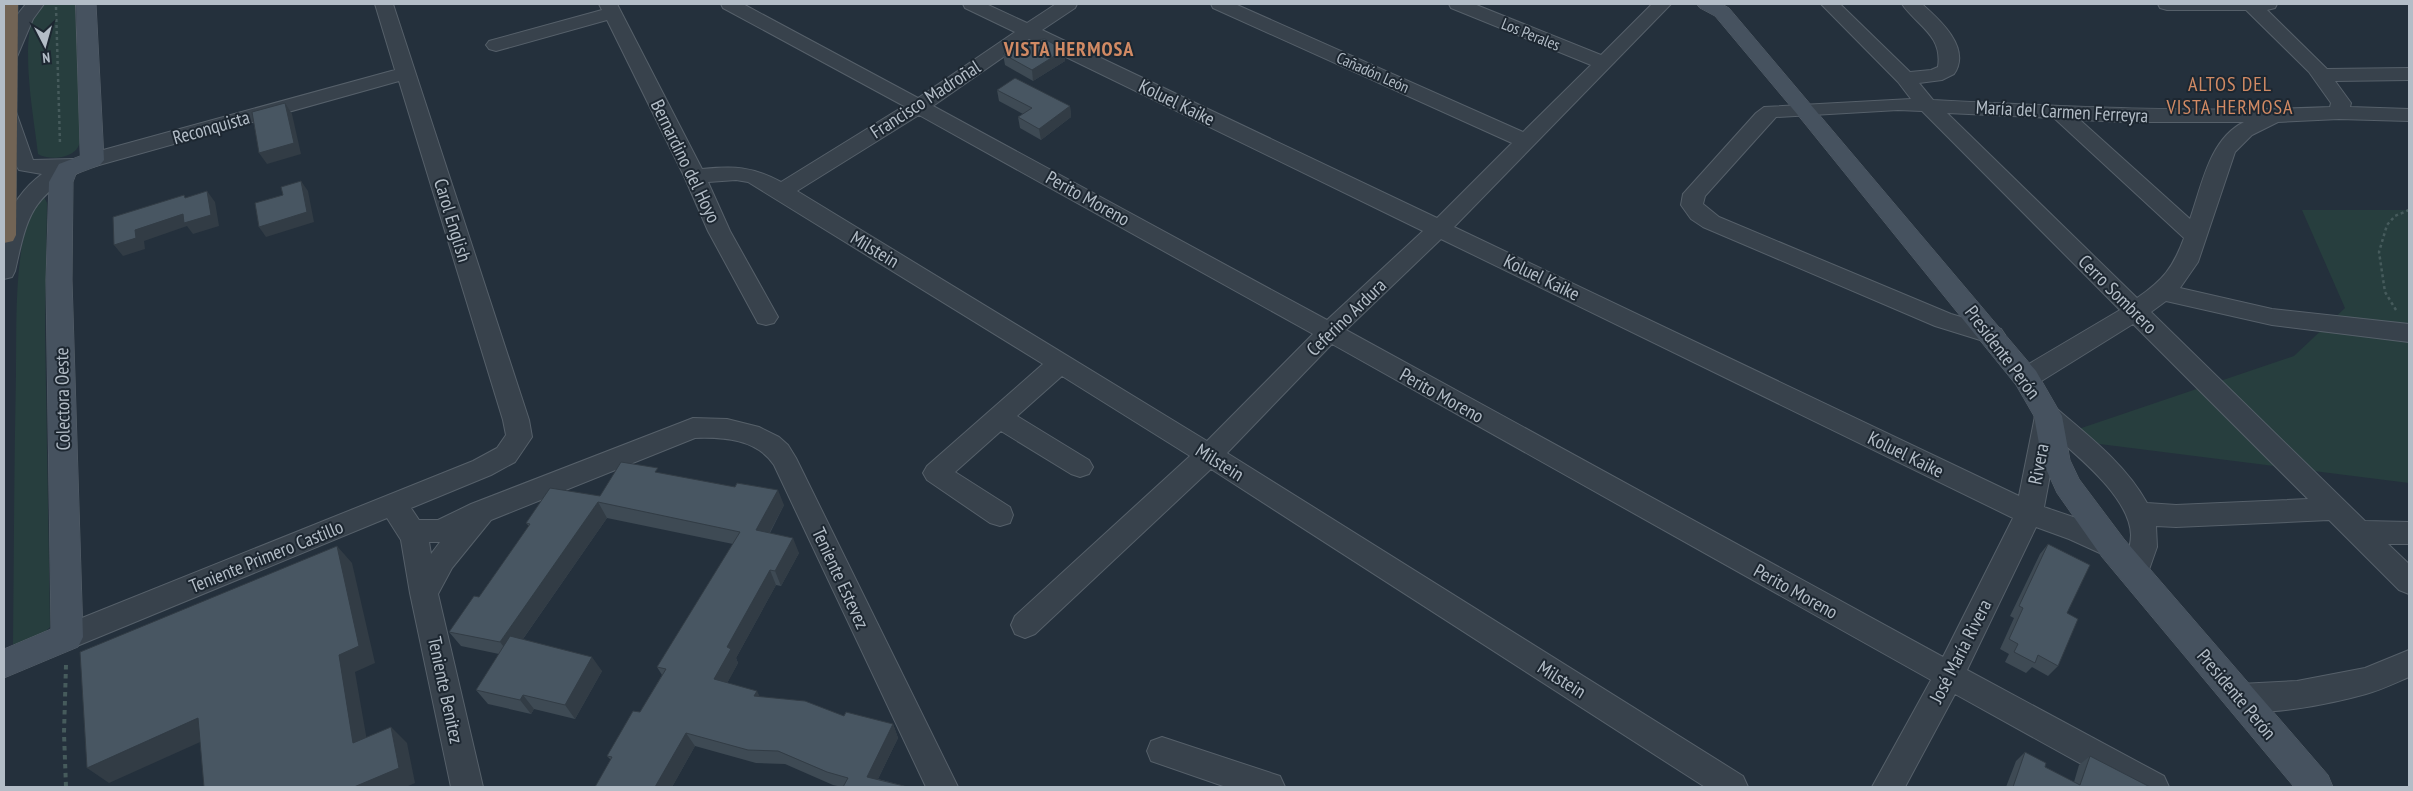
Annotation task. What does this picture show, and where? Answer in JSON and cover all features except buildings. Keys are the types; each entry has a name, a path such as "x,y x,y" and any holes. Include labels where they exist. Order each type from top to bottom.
{"highway":[{"path":"4,235 8,4"}],"street":[{"path":"6,59 24,18 35,4"},
{"path":"75,157 86,4"},
{"name":"Carol English","path":"384,4 516,420 518,437"},
{"name":"Perito Moreno","path":"730,4 1330,331 1949,676 2153,787"},
{"name":"Koluel Kaike","path":"972,4 2029,513 2079,531 2113,548"},
{"name":"Francisco Madroñal","path":"781,191 919,106 1068,4"},
{"name":"Cañadón León","path":"1220,4 1526,141"},
{"name":"Los Perales","path":"1458,4 1604,62"},
{"name":"Ceferino Ardura","path":"1025,625 1209,455 1330,331 1440,228 1662,4"},
{"name":"Cerro Sombrero","path":"1830,4 1905,78 1926,104 2409,582"},
{"path":"1905,78 1935,76 1946,70 1948,64 1946,41 1939,31 1911,4"},
{"path":"2167,4 2273,4"},
{"path":"2252,4 2321,74 2341,103 2339,113"},
{"name":"Presidente Perón","path":"1715,7 1805,109 1993,335 2026,378 2048,416 2056,460 2067,485 2113,548 2316,787"},
{"path":"496,45 610,8"},
{"name":"Bernardino del Hoyo","path":"610,8 695,176 719,231 766,317"},
{"name":"Reconquista","path":"5,109 18,143 20,156 26,165 36,168 406,73"},
{"path":"2321,74 2409,74"},
{"name":"María del Carmen Ferreyra","path":"1993,335 1943,320 1712,222 1699,214 1692,205 1694,194 1763,117 1771,111 1926,104 2127,116 2275,116 2339,113 2409,115"},
{"path":"2059,112 2195,236"},
{"path":"2026,378 2136,311 2162,292 2187,262 2225,150 2245,130 2275,116"},
{"name":"Reconquista","path":"5,185 75,157"},
{"name":"Reconquista","path":"4,271 14,232 29,196 75,157"},
{"name":"Colectora Oeste","path":"67,637 59,280 60,202 64,175 75,157"},
{"name":"Milstein","path":"695,176 736,173 754,176 781,191 1209,455 1732,787"},
{"path":"2162,292 2272,317 2404,325"},
{"path":"1000,515 936,473 1061,363"},
{"path":"2048,416 2091,451 2128,496 2140,514 2145,534 2135,573"},
{"name":"Rivera","path":"2029,513 2048,416"},
{"path":"999,417 1080,467"},
{"name":"Teniente Estevez","path":"481,512 693,428 727,427 757,437 779,452 794,480 942,787"},
{"name":"Teniente Primero Castillo","path":"4,664 482,468 506,455 518,437"},
{"path":"393,505 412,531 441,531 481,512"},
{"path":"2140,514 2176,516 2334,509"},
{"path":"424,593 442,560 481,512"},
{"name":"José María Rivera","path":"1888,787 1949,676 2029,513"},
{"name":"Teniente Benitez","path":"412,531 467,787"},
{"path":"2357,532 2409,533"},
{"path":"2240,698 2297,695 2367,681 2409,663"},
{"path":"1162,751 1269,787"}],"path":[{"path":"56,6 75,157"},
{"path":"2404,325 2385,292 2379,252 2387,225 2395,216 2409,210"},
{"path":"66,787 64,733 67,637"}],"green space":[{"path":"42,4 75,4 81,135 76,150 68,155 57,158 38,154 31,98 28,52 30,32 34,15"},
{"path":"44,197 47,203 45,331 50,627 33,640 13,644 18,285 23,239 29,218 36,199"},
{"path":"2302,210 2409,210 2409,483 2052,438 2294,356 2345,308"}],"district":[{"name":"VISTA HERMOSA","path":"1069,49"},
{"name":"ALTOS DEL VISTA HERMOSA","path":"2230,96"}]}
